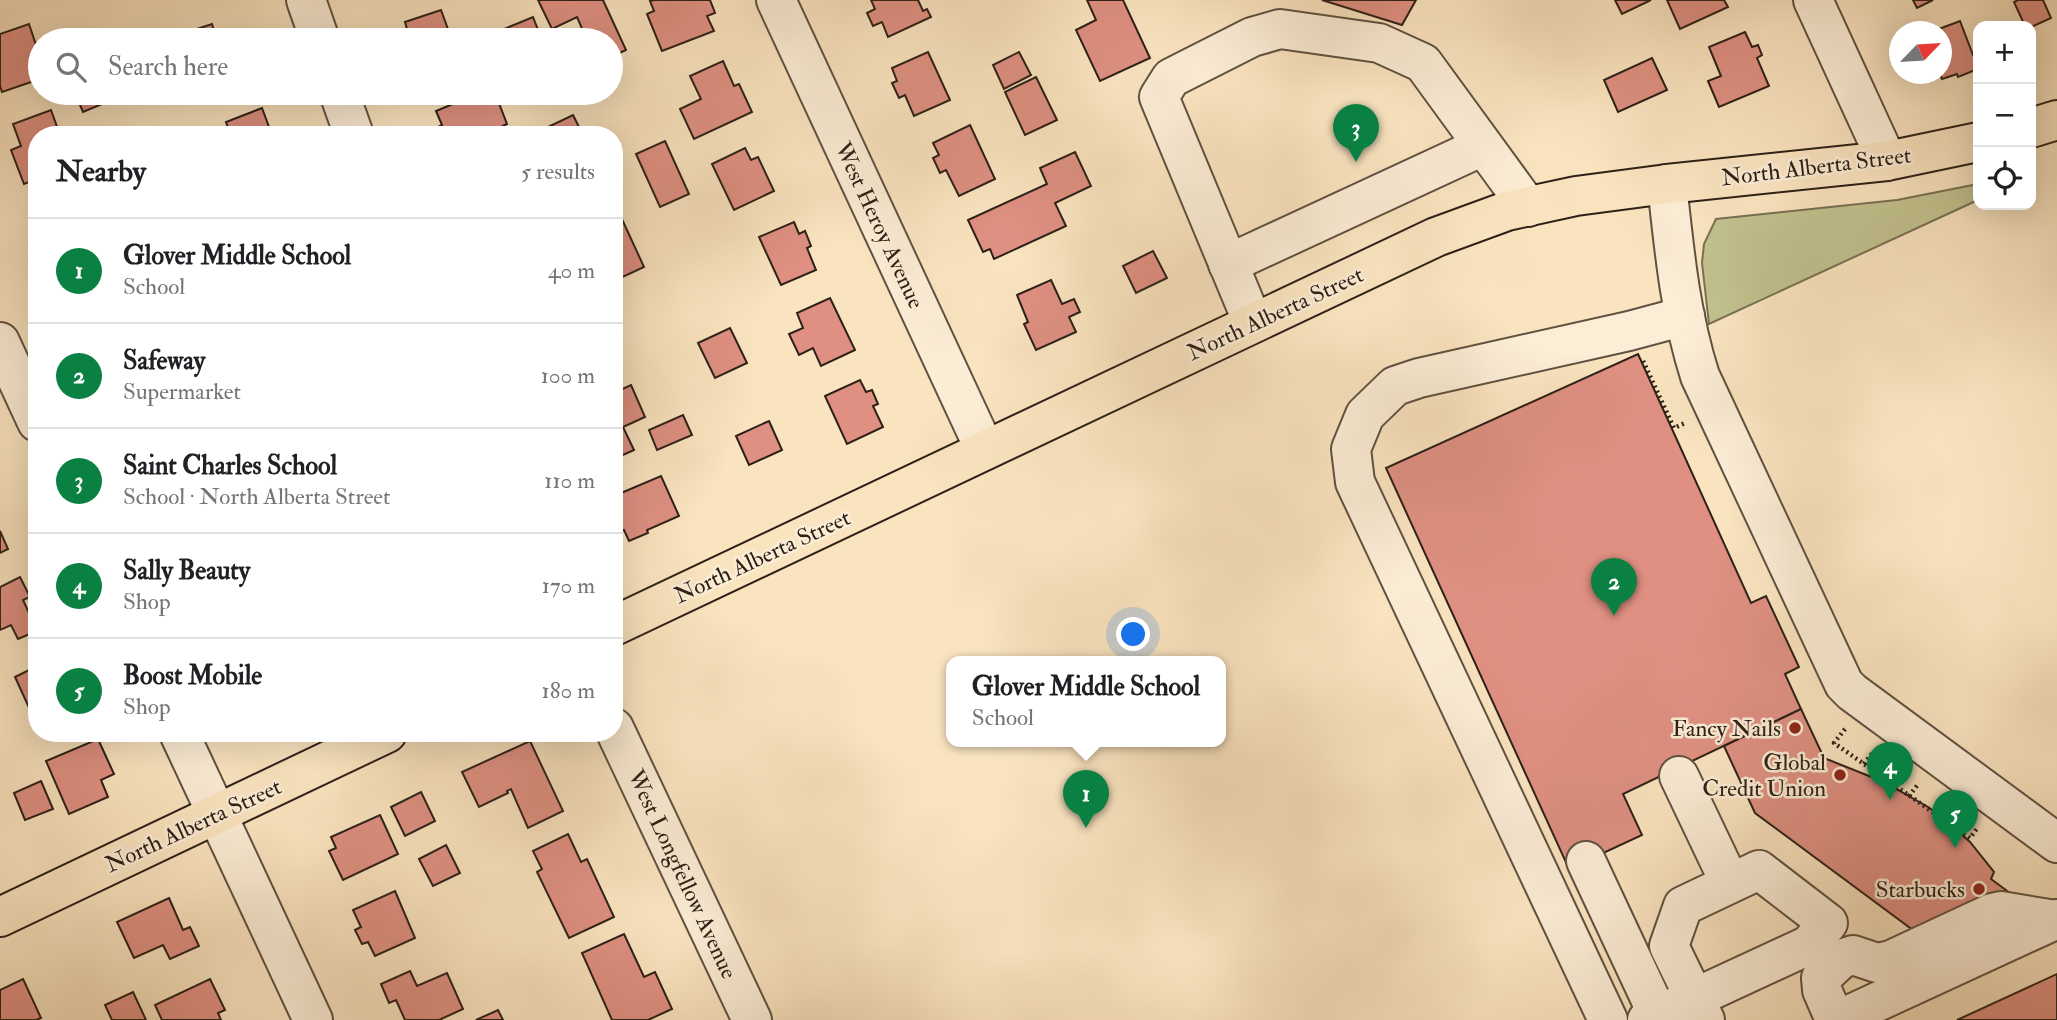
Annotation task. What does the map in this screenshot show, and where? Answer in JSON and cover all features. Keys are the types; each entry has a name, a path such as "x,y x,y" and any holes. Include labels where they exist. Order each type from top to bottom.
{"main road":[{"name":"North Alberta Street","path":"623,622 1436,237 1507,211 1576,196 1667,184 1888,161 1973,143"},
{"name":"North Alberta Street","path":"0,917 368,742"}],"street":[{"path":"306,0 316,28"},
{"name":"West Heroy Avenue","path":"776,0 985,450"},
{"path":"1813,0 1888,161"},
{"path":"1253,323 1159,97 1171,78 1252,37 1280,29 1379,43 1423,63 1528,207"},
{"path":"343,105 351,126"},
{"path":"1228,264 1483,146"},
{"path":"1667,184 1685,316 1691,349 1700,376 1844,684 2057,843"},
{"path":"1608,1020 1355,482 1351,449 1365,415 1395,386 1419,378 1685,316"},
{"path":"0,342 28,403"},
{"path":"183,742 313,1020"},
{"name":"West Longfellow Avenue","path":"621,742 752,1020"},
{"path":"1679,776 1730,883"},
{"path":"1586,861 1652,1018 1700,1009 1809,945 1828,923 1759,870 1683,906 1669,946 1700,1009"},
{"path":"2001,911 2056,920 1882,1011 1837,1020 1822,990 1821,978 1840,959 1853,955 1877,962 1891,960 1992,913 2001,911"}],"path":[{"path":"1850,722 1833,743 1970,838 1982,820"},
{"path":"1864,764 1879,744"}],"green space":[{"path":"1973,185 1973,202 1709,324 1702,263 1704,244 1716,219 1897,200"}],"building":[{"path":"538,0 603,0 616,28 582,28 577,17 552,28"},
{"path":"710,0 715,13 707,16 714,31 662,51 647,14 654,11 650,1"},
{"path":"871,0 918,0 923,11 927,9 931,17 888,37 882,22 873,26 867,13 875,9"},
{"path":"1087,0 1123,0 1150,58 1100,81 1076,30 1096,20"},
{"path":"1322,0 1416,0 1402,25"},
{"path":"1615,0 1651,0 1622,14"},
{"path":"1667,0 1724,0 1728,7 1680,29"},
{"path":"1913,0 1933,0 1917,8"},
{"path":"2043,0 2051,18 2036,25 2036,21 2023,21 2014,2"},
{"path":"441,10 448,28 407,28 405,22"},
{"path":"533,17 537,28 506,28"},
{"path":"1960,21 1973,55 1973,71 1958,77 1957,74 1952,76 1952,24"},
{"path":"29,24 30,28 28,28 28,83 2,92 0,86 0,34"},
{"path":"1745,32 1752,47 1758,45 1762,55 1757,58 1769,86 1719,107 1708,81 1721,76 1709,47"},
{"path":"928,52 950,100 914,116 905,95 899,98 892,83 897,81 892,68"},
{"path":"1019,52 1031,75 1004,89 993,65"},
{"path":"1652,58 1667,90 1618,112 1604,80"},
{"path":"723,61 734,86 739,84 752,112 694,139 680,109 701,99 690,76"},
{"path":"1036,77 1057,120 1025,135 1005,92"},
{"path":"80,105 100,105 83,112"},
{"path":"451,105 500,105 507,124 440,126 442,125 436,111"},
{"path":"262,108 269,126 228,126 226,122"},
{"path":"51,110 57,126 28,126 28,182 24,184 11,150 21,146 13,124"},
{"path":"573,115 578,126 550,126"},
{"path":"970,125 995,179 959,196 946,170 940,173 933,158 939,155 933,143"},
{"path":"665,141 689,194 660,207 636,154"},
{"path":"745,148 751,160 758,157 774,191 734,210 712,164"},
{"path":"1075,152 1091,186 1055,203 1066,226 994,259 990,249 983,252 968,220 1047,184 1040,168"},
{"path":"623,221 644,267 623,277"},
{"path":"794,222 799,234 805,231 811,246 807,248 816,270 781,285 759,237"},
{"path":"1153,251 1167,278 1136,293 1123,266"},
{"path":"1051,280 1062,304 1074,299 1080,312 1069,317 1076,332 1036,350 1024,324 1028,322 1017,295"},
{"path":"830,298 855,350 821,366 813,348 799,355 789,334 803,328 797,313"},
{"path":"730,328 747,363 715,378 698,343"},
{"path":"1638,354 1751,603 1766,596 1799,667 1785,674 1801,709 1623,794 1642,835 1569,869 1386,468"},
{"path":"860,380 866,392 872,390 878,404 873,406 883,427 847,444 825,396"},
{"path":"631,385 645,417 623,427 623,389"},
{"path":"683,415 692,435 657,450 649,430"},
{"path":"769,421 782,450 749,465 736,436"},
{"path":"623,427 634,450 623,455"},
{"path":"661,476 679,516 629,541 623,530 623,492"},
{"path":"0,531 8,549 0,553"},
{"path":"20,577 28,593 28,598 23,600 28,611 28,635 18,639 11,625 0,630 0,587"},
{"path":"28,670 28,705 15,677"},
{"path":"1801,709 1824,758 1884,782 1946,820 1970,842 1994,872 1991,879 2010,893 1921,936 1755,813 1724,746"},
{"path":"91,742 99,742 114,774 101,780 108,797 69,814 46,761"},
{"path":"530,742 563,811 528,828 511,789 479,807 462,772"},
{"path":"41,781 53,809 25,820 14,793"},
{"path":"421,792 435,821 405,836 391,807"},
{"path":"380,815 398,854 343,880 329,851 336,848 331,837"},
{"path":"568,834 581,862 587,859 614,917 569,938 537,872 542,869 533,851"},
{"path":"446,845 460,873 433,886 419,859"},
{"path":"395,891 415,938 375,956 368,942 362,944 355,930 361,927 353,910"},
{"path":"169,898 183,930 190,927 199,946 170,959 163,945 134,958 117,922"},
{"path":"624,934 644,977 655,972 672,1009 648,1020 612,1020 582,953"},
{"path":"410,971 417,986 447,973 463,1009 439,1020 405,1020 396,1000 389,1003 381,984"},
{"path":"2057,974 2057,1020 1957,1020"},
{"path":"23,979 41,1018 0,1020 0,990"},
{"path":"210,979 225,1010 218,1013 221,1020 162,1020 155,1005"},
{"path":"133,992 146,1020 112,1020 105,1005"},
{"path":"498,1010 503,1020 476,1020"}],"place":[{"name":"Saint Charles School","path":"1356,162"},
{"name":"Safeway","path":"1614,616"},
{"name":"Fancy Nails","path":"1795,728"},
{"name":"Global Credit Union","path":"1840,775"},
{"name":"Sally Beauty","path":"1890,800"},
{"name":"Glover Middle School","path":"1086,828"},
{"name":"Boost Mobile","path":"1955,848"},
{"name":"Starbucks","path":"1979,889"}]}
